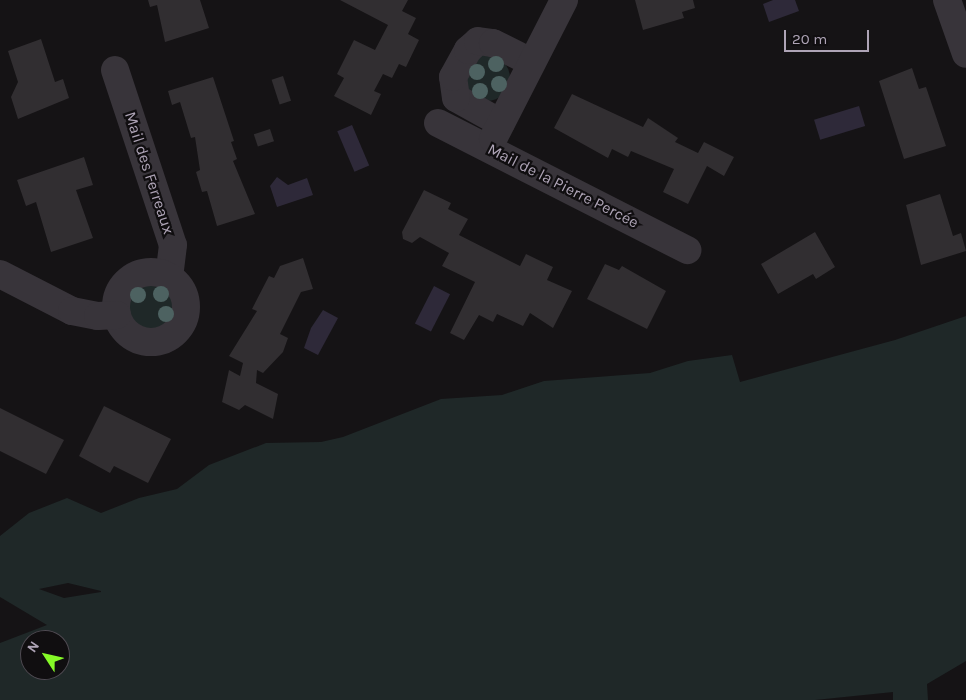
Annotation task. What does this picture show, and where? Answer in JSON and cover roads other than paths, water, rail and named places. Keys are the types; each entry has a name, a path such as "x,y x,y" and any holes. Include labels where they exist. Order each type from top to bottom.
{"street":[{"path":"488,148 564,0"},
{"path":"947,0 966,54"},
{"path":"501,123 456,98 453,78 468,50 478,41 493,43 531,62"},
{"name":"Mail des Ferreaux","path":"115,70 173,245 169,276"},
{"name":"Mail de la Pierre Percée","path":"438,123 686,250"},
{"path":"154,272 169,276 183,292 186,306 180,327 170,337 141,340 128,333 117,314 119,293 134,277 154,272"},
{"path":"0,274 72,311 98,316 117,314"}]}
